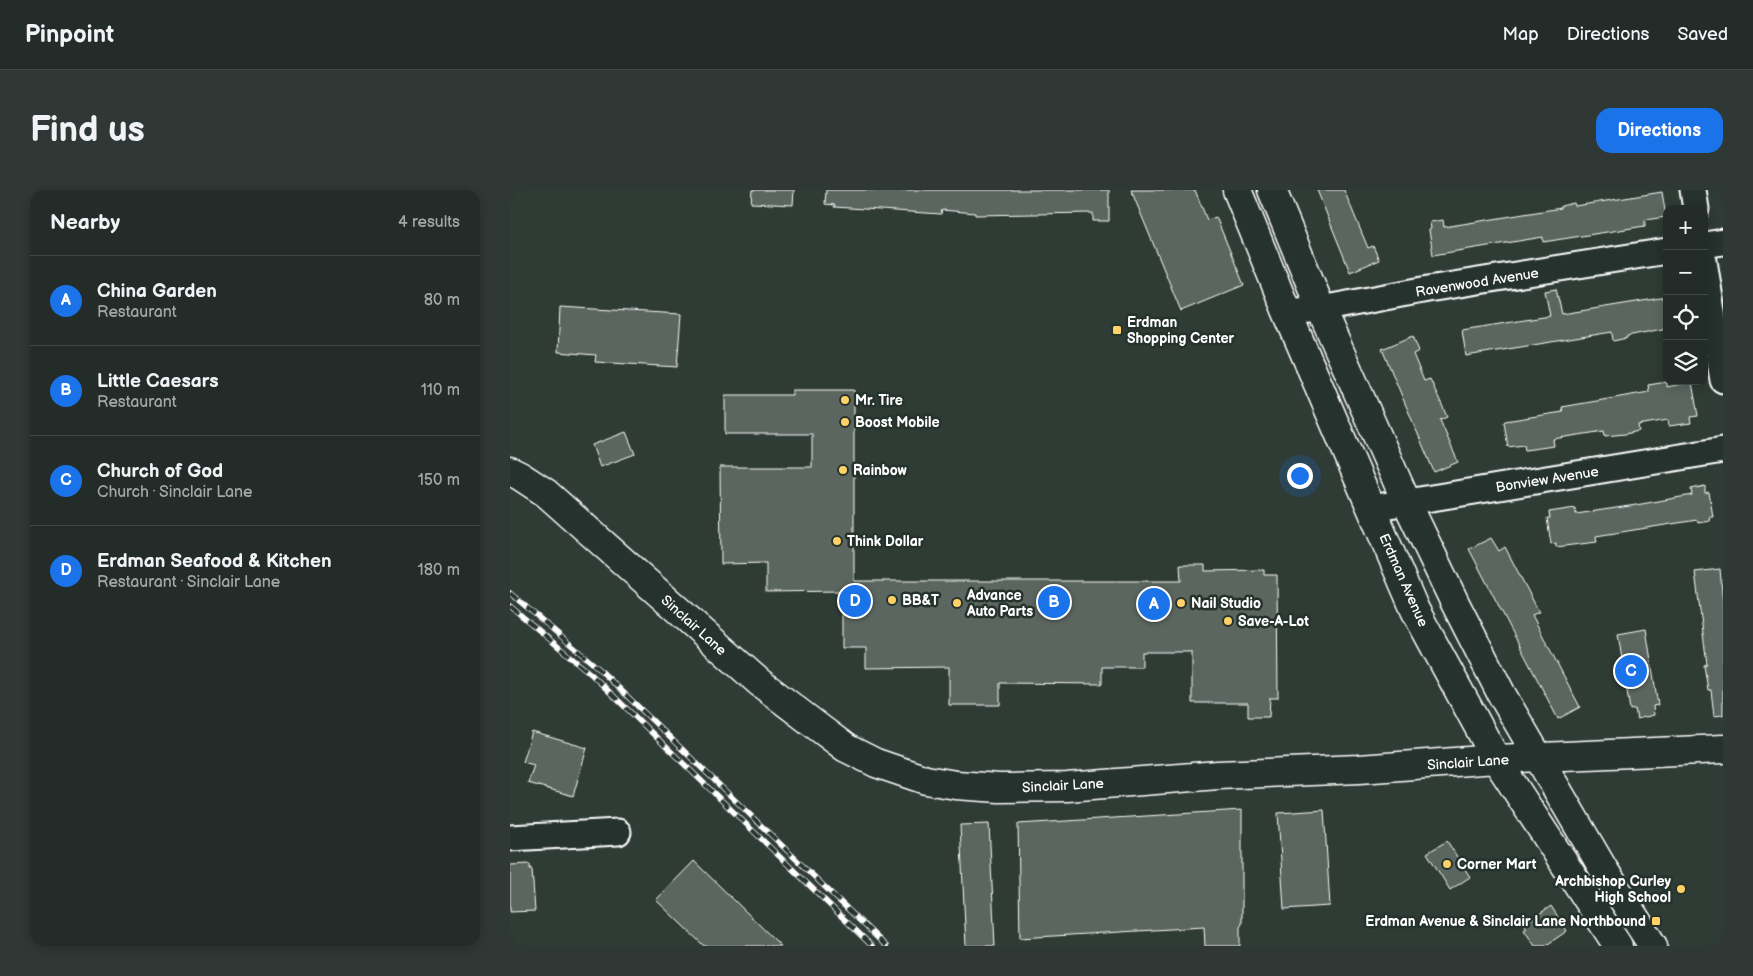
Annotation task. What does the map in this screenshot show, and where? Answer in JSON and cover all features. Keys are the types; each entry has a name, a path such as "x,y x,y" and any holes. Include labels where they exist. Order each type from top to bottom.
{"main road":[{"name":"Erdman Avenue","path":"1237,190 1287,312 1415,610 1496,759 1618,946"},
{"path":"1272,190 1321,309 1406,501 1502,695 1604,870 1652,946"},
{"name":"Sinclair Lane","path":"510,471 546,493 759,682 846,748 876,763 926,780 956,785 999,788 1067,787 1218,775 1359,769 1496,759 1723,750"}],"street":[{"path":"1693,190 1695,205"},
{"path":"1708,244 1723,242"},
{"name":"Ravenwood Avenue","path":"1287,312 1321,309 1663,252"},
{"path":"1708,286 1723,380"},
{"name":"Bonview Avenue","path":"1371,508 1723,450"},
{"path":"510,838 618,832"}],"building":[{"path":"752,190 794,190 793,205 751,203"},
{"path":"826,190 1109,190 1109,221 1093,221 1093,213 975,215 975,213 942,210 941,214 834,207 835,205 825,204"},
{"path":"1131,190 1195,190 1207,220 1216,217 1244,285 1181,311"},
{"path":"1317,190 1344,190 1368,248 1373,246 1379,260 1350,272"},
{"path":"1662,192 1664,205 1663,217 1645,220 1645,226 1543,242 1543,237 1433,255 1429,230 1431,229 1430,222 1443,220 1444,227 1561,208 1561,206 1574,203 1575,206"},
{"path":"1556,289 1562,314 1663,298 1663,329 1627,336 1627,338 1613,341 1612,332 1466,356 1462,330 1550,316 1545,291"},
{"path":"560,307 681,314 677,367 595,362 596,355 558,352"},
{"path":"1413,336 1419,351 1413,354 1424,381 1430,379 1447,417 1440,420 1458,462 1434,472 1382,349"},
{"path":"1663,383 1663,385 1667,385 1667,387 1693,385 1698,416 1690,417 1691,423 1669,426 1668,420 1638,425 1639,431 1625,434 1605,436 1604,431 1553,439 1554,446 1525,450 1524,445 1508,447 1505,421 1563,412 1562,407 1649,392 1648,385"},
{"path":"792,390 854,390 854,581 1181,581 1180,565 1205,565 1205,571 1264,570 1264,575 1277,575 1278,698 1270,698 1269,717 1248,717 1248,703 1192,703 1192,652 1142,652 1142,667 1102,667 1102,684 1000,683 1000,705 949,705 949,667 866,668 866,648 842,648 842,591 766,592 766,563 721,564 720,467 812,467 812,434 725,434 725,395 792,395"},
{"path":"626,432 635,454 600,467 592,445"},
{"path":"1705,486 1705,493 1709,492 1713,517 1709,517 1710,521 1698,523 1697,520 1596,536 1597,542 1556,547 1556,543 1551,544 1547,518 1550,518 1549,512 1575,508 1576,514 1636,505 1692,495 1691,489"},
{"path":"1491,538 1499,551 1505,547 1539,612 1532,615 1580,707 1558,719 1469,549"},
{"path":"1720,569 1723,604 1723,715 1714,716 1711,690 1708,690 1704,665 1707,664 1695,572"},
{"path":"1646,629 1658,705 1653,706 1654,715 1637,719 1635,709 1630,710 1618,634"},
{"path":"532,732 587,748 573,796 528,783 534,765 523,762"},
{"path":"1242,810 1242,924 1240,927 1240,946 1205,946 1204,927 1020,938 1018,824"},
{"path":"1324,810 1330,906 1284,909 1278,813"},
{"path":"989,824 995,946 966,946 960,825"},
{"name":"Corner Mart","path":"1447,841 1470,877 1450,890 1427,853"},
{"path":"694,861 781,946 704,946 656,900"},
{"path":"530,864 535,911 510,912 510,865"},
{"path":"1551,906 1567,931 1545,946 1535,946 1524,930 1527,928 1524,924"}],"railway":[{"path":"510,593 597,667 886,946"},
{"path":"510,606 592,675 872,946"}],"place":[{"name":"Erdman Shopping Center","path":"1117,330"},
{"name":"Mr. Tire","path":"845,400"},
{"name":"Boost Mobile","path":"845,422"},
{"name":"Rainbow","path":"843,470"},
{"name":"Think Dollar","path":"837,541"},
{"name":"BB&T","path":"892,600"},
{"name":"Erdman Seafood & Kitchen","path":"855,601"},
{"name":"Little Caesars","path":"1054,602"},
{"name":"Advance Auto Parts","path":"957,603"},
{"name":"Nail Studio","path":"1181,603"},
{"name":"China Garden","path":"1154,604"},
{"name":"Save-A-Lot","path":"1228,621"},
{"name":"Church of God","path":"1631,671"},
{"name":"Corner Mart","path":"1447,864"},
{"name":"Archbishop Curley High School","path":"1681,889"},
{"name":"Erdman Avenue & Sinclair Lane Northbound","path":"1656,921"}]}
